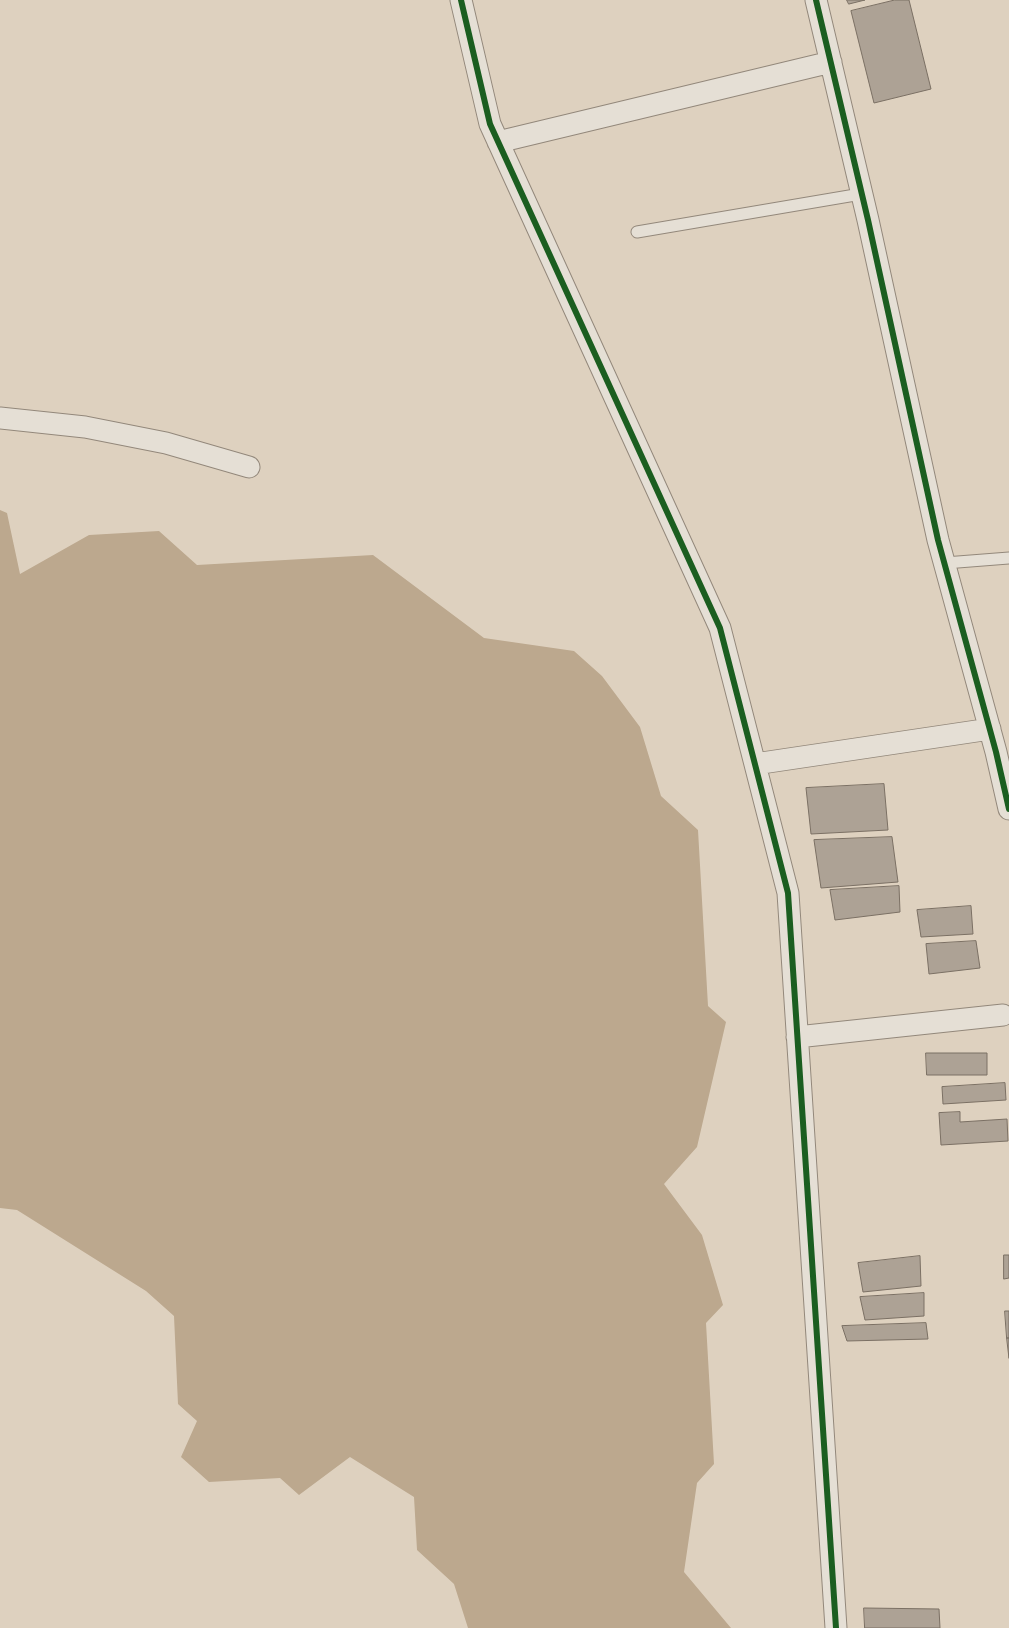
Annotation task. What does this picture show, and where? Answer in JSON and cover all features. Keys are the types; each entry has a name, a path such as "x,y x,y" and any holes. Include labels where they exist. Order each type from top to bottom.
{"street":[{"path":"461,0 490,124 720,628 788,893 836,1628"},
{"path":"816,0 938,540 990,729 1009,809"},
{"path":"498,142 830,62"},
{"path":"0,418 86,427 166,443 249,467"},
{"path":"755,764 990,729"},
{"path":"797,1037 1003,1015"}],"lane":[{"path":"637,232 861,194"},
{"path":"945,562 1009,558"}],"shaded area":[{"path":"0,510 7,513 20,574 89,535 159,531 197,565 373,555 484,638 574,651 602,676 640,727 661,796 698,830 708,1006 726,1022 697,1147 664,1184 702,1235 723,1305 706,1323 714,1464 697,1483 684,1572 731,1628 468,1628 454,1584 417,1550 414,1497 350,1457 299,1495 280,1478 209,1482 181,1457 197,1421 178,1404 174,1316 146,1291 17,1210 0,1208"}],"building":[{"path":"847,0 865,0 849,4"},
{"path":"895,0 909,0 931,89 874,103 851,11"},
{"path":"884,784 888,830 811,834 806,788"},
{"path":"892,837 898,882 821,888 814,840"},
{"path":"899,886 900,912 835,920 830,890"},
{"path":"971,906 973,934 921,937 917,910"},
{"path":"976,941 980,968 929,974 926,944"},
{"path":"926,1053 987,1053 987,1075 927,1075"},
{"path":"1005,1083 1006,1100 943,1104 942,1087"},
{"path":"960,1112 960,1122 1007,1119 1008,1141 941,1145 939,1113"},
{"path":"1004,1255 1009,1255 1009,1278 1004,1279"},
{"path":"920,1256 921,1286 863,1292 858,1263"},
{"path":"924,1293 924,1316 865,1320 860,1297"},
{"path":"1005,1311 1009,1311 1009,1338 1007,1338"},
{"path":"926,1323 928,1339 847,1341 842,1326"},
{"path":"1007,1338 1009,1338 1009,1358"},
{"path":"864,1608 939,1609 940,1628 865,1628"}],"cycle path":[{"path":"461,0 490,124 720,628 788,893 836,1628"},
{"path":"816,0 868,220 938,540 996,752 1009,809"}]}
